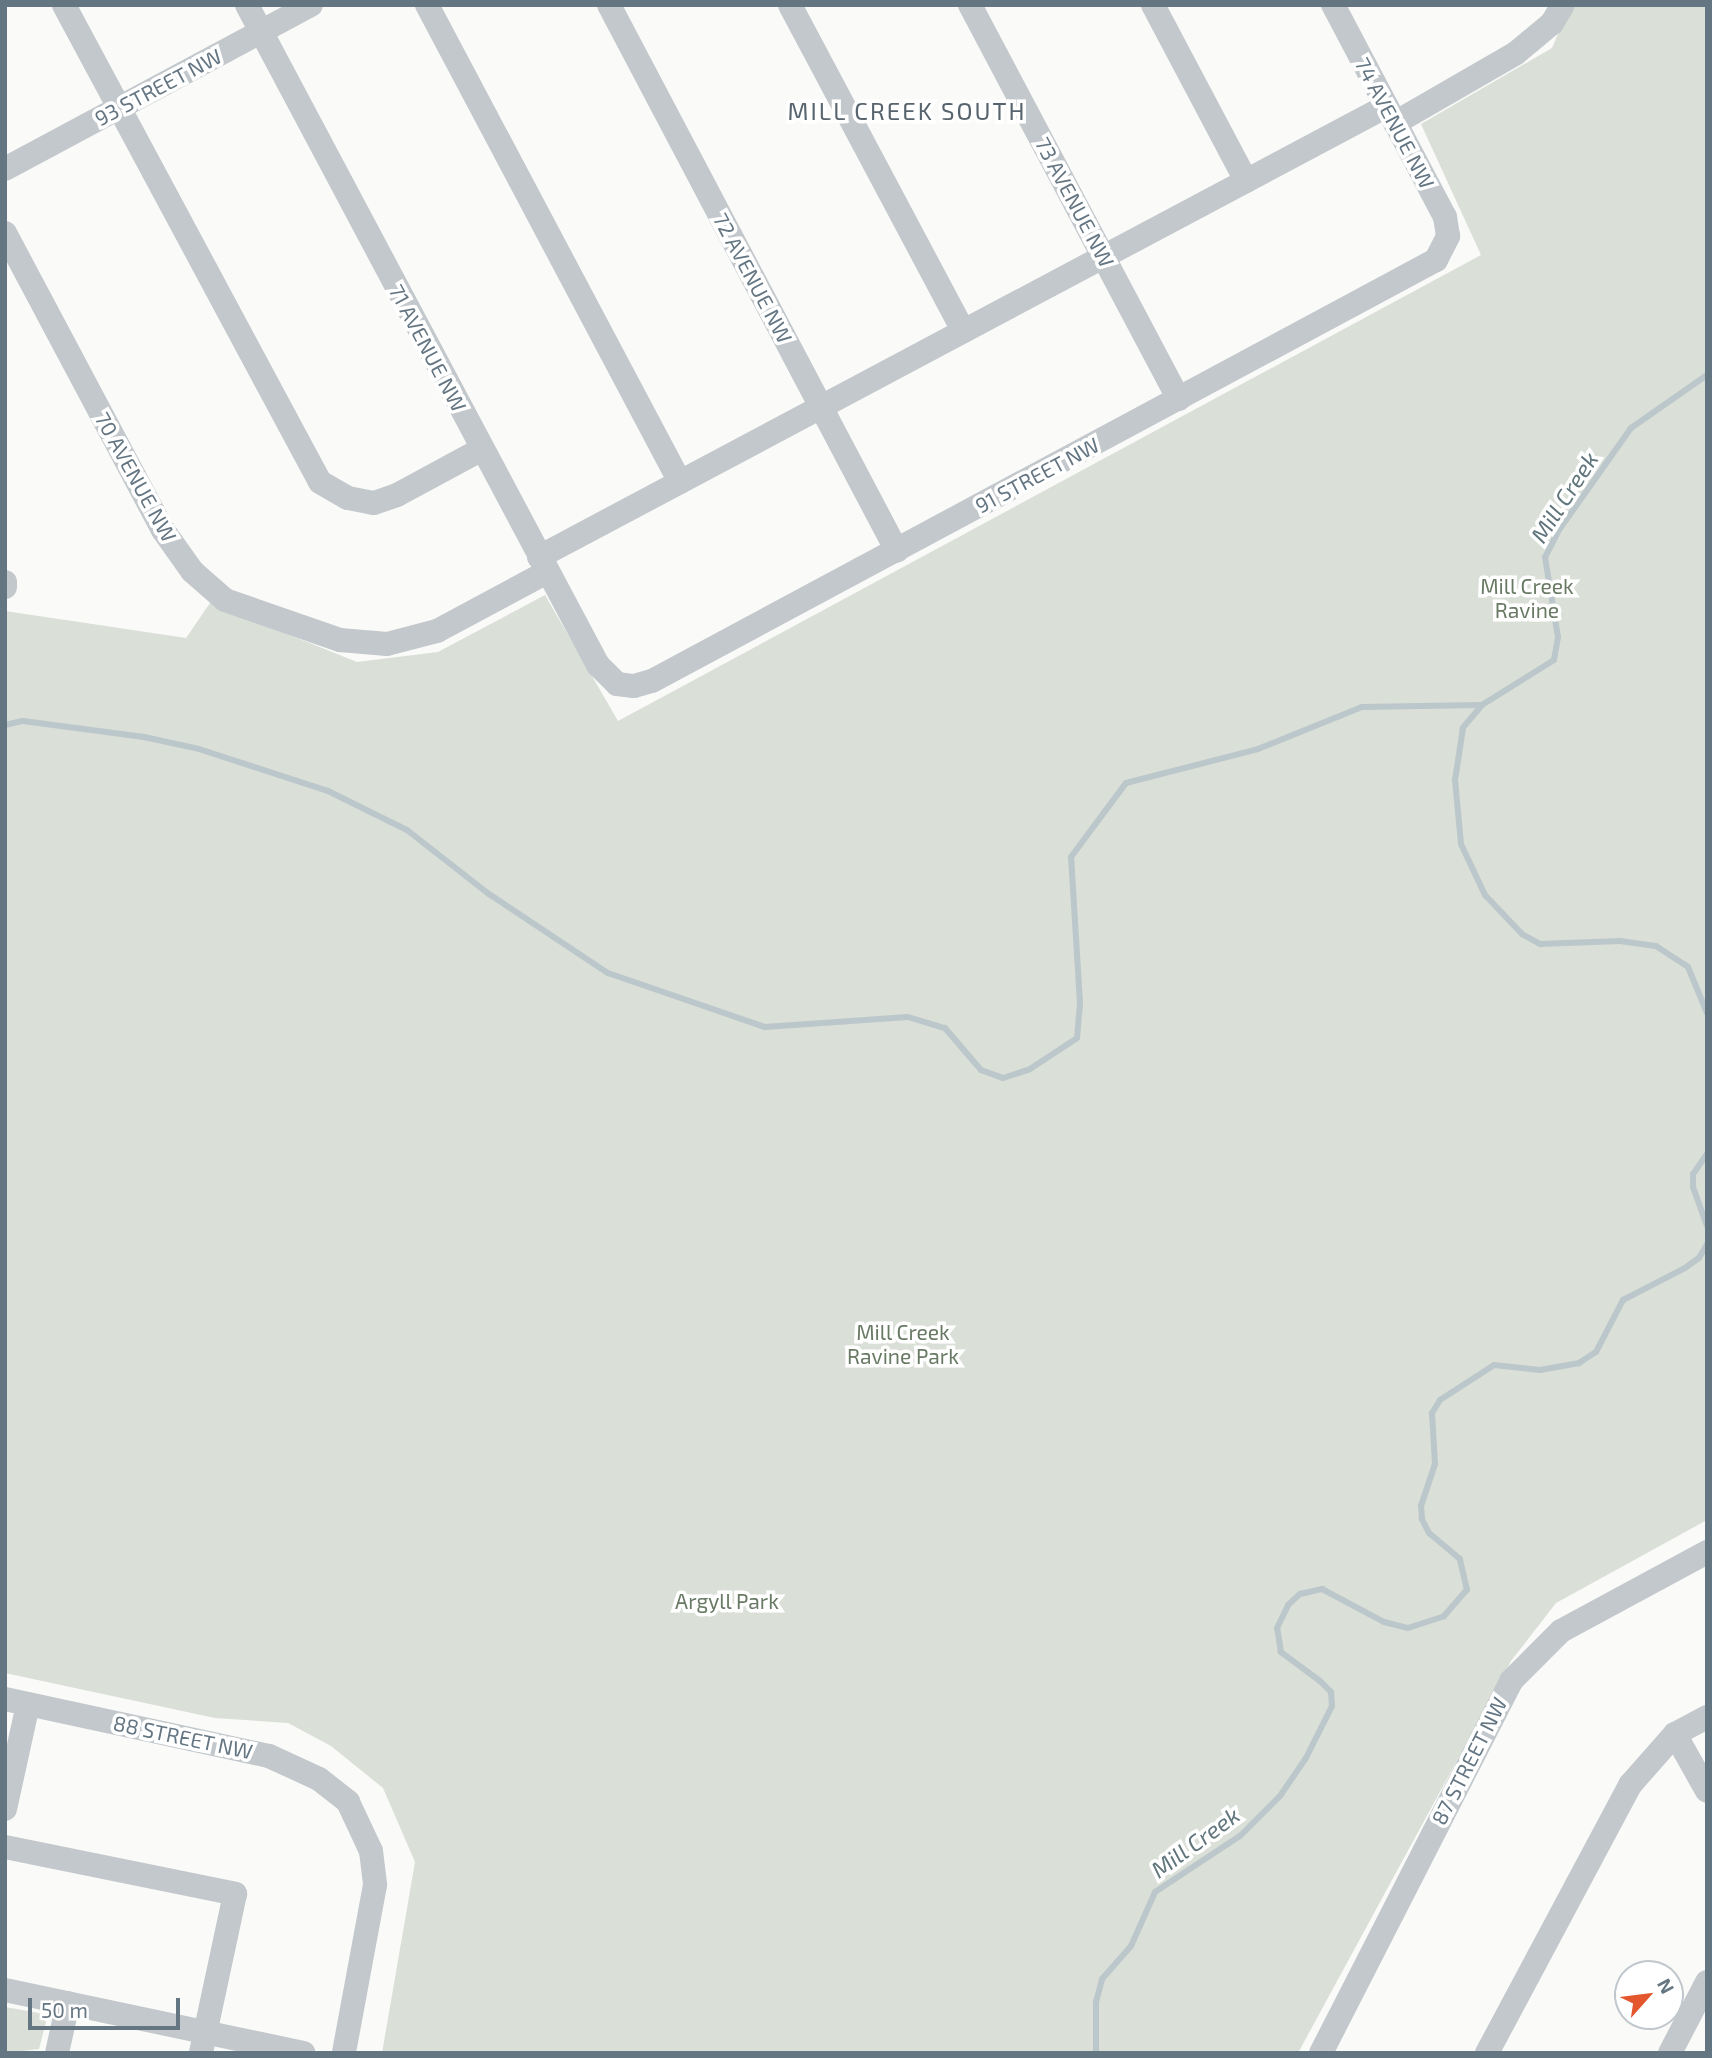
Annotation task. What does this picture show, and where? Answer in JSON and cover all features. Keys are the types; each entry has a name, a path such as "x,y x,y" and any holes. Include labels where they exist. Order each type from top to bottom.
{"street":[{"path":"64,5 320,482 348,498 374,503 397,495 482,449"},
{"name":"71 AVENUE NW","path":"247,5 543,565 598,665 617,684"},
{"name":"93 STREET NW","path":"5,169 311,5"},
{"path":"427,5 680,482"},
{"name":"72 AVENUE NW","path":"608,5 897,551"},
{"path":"790,5 963,331"},
{"name":"73 AVENUE NW","path":"970,5 1180,399"},
{"path":"1153,5 1246,181"},
{"name":"74 AVENUE NW","path":"1333,5 1445,217 1446,243"},
{"path":"543,565 680,482 1246,181 1391,115 1517,53 1552,23 1563,5"},
{"name":"70 AVENUE NW","path":"5,233 182,559 225,600 341,640 387,644 416,639 543,565"},
{"name":"91 STREET NW","path":"617,684 634,687 652,681 897,551 1419,272 1436,260 1446,243"},
{"name":"87 STREET NW","path":"1321,2053 1511,1681 1561,1631 1707,1552"},
{"path":"5,1809 17,1701"},
{"name":"88 STREET NW","path":"17,1701 269,1756 319,1779 348,1802 366,1833 375,1885 344,2053"},
{"path":"1487,2053 1630,1785 1675,1734 1707,1717"},
{"path":"1675,1734 1707,1791"},
{"path":"5,1847 234,1894 203,2042"},
{"path":"1670,2053 1707,1982"},
{"path":"5,1990 68,2003 203,2042 303,2053"},
{"path":"57,2053 68,2003"}],"green space":[{"name":"Mill Creek Ravine Park","path":"1570,5 1707,5 1707,1520 1556,1603 1511,1661 1298,2053 382,2053 415,1862 383,1788 331,1746 288,1723 215,1718 5,1673 5,611 186,638 210,603 357,662 438,652 545,595 618,721 1481,255 1421,124 1552,48"},
{"path":"5,2007 39,2013 46,2022 39,2049 5,2053"}],"waterway":[{"name":"Mill Creek","path":"1707,375 1631,428 1559,530 1545,557 1558,637 1554,660 1482,705 1463,728 1455,780 1461,844 1485,895 1522,934 1540,944 1620,941 1656,946 1688,967 1707,1013"},
{"path":"5,725 23,721 144,737 199,749 328,791 407,830 489,894 608,973 765,1027 908,1017 945,1028 981,1070 1003,1078 1030,1069 1077,1038 1080,1003 1071,857 1126,783 1258,749 1362,707 1482,705"},
{"name":"Mill Creek","path":"1707,1154 1693,1174 1693,1187 1707,1226"},
{"name":"Mill Creek","path":"1096,2053 1096,2002 1102,1979 1131,1946 1155,1892 1240,1836 1280,1796 1306,1758 1332,1706 1331,1692 1281,1652 1277,1628 1288,1605 1300,1594 1322,1589 1384,1622 1408,1628 1444,1616 1467,1590 1460,1559 1429,1533 1422,1519 1421,1506 1435,1464 1432,1413 1440,1400 1494,1365 1540,1370 1579,1363 1596,1352 1623,1300 1685,1268 1699,1258 1707,1244"}],"district":[{"name":"MILL CREEK SOUTH","path":"907,111"}],"park label":[{"name":"Mill Creek Ravine","path":"1527,598"},
{"name":"Argyll Park","path":"727,1601"}]}
